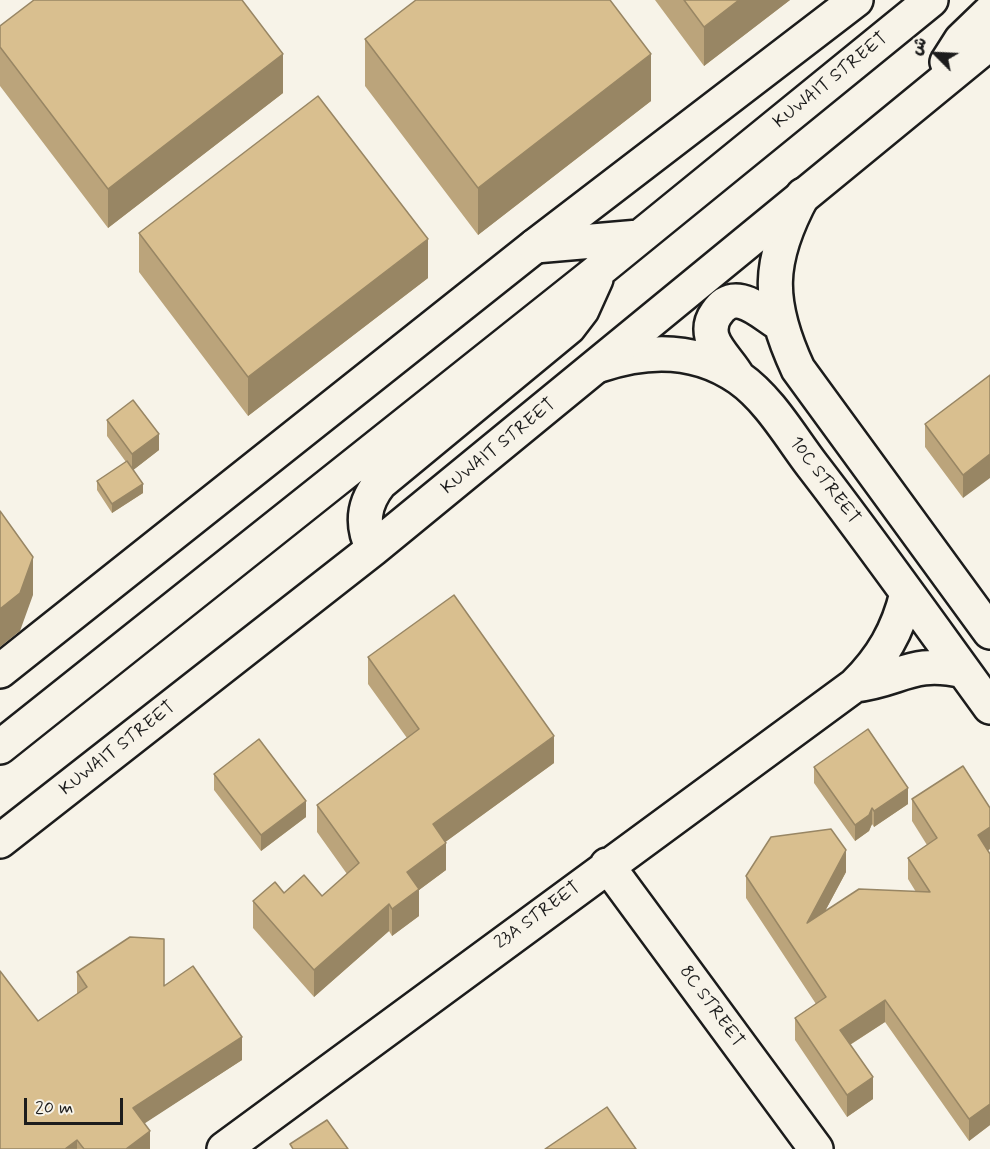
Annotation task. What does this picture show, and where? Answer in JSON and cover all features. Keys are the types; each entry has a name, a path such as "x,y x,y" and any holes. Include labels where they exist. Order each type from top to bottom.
{"street":[{"path":"0,671 535,246 856,0"},
{"name":"KUWAIT STREET","path":"0,747 598,271 931,0"},
{"path":"939,83 961,40 990,12"},
{"name":"KUWAIT STREET","path":"0,841 373,549 990,43"},
{"path":"803,195 785,228 776,263 775,300 780,324 798,369 990,632"},
{"path":"535,246 639,237"},
{"path":"373,549 364,522 371,494 380,483 569,327 582,310 598,271"},
{"path":"739,378 712,337 711,327 719,310 735,301 745,301 780,324"},
{"name":"10C STREET","path":"600,365 627,356 656,352 685,355 704,361 739,378 760,398 990,707"},
{"name":"23A STREET","path":"224,1149 607,865 855,685 888,645 899,622 907,593"},
{"name":"23A STREET","path":"855,685 878,681 914,668 931,666 963,671"},
{"name":"8C STREET","path":"607,865 816,1149"}],"building":[{"path":"34,0 242,0 283,54 108,189 0,47 0,26"},
{"path":"416,0 610,0 651,54 478,188 365,39"},
{"path":"684,0 739,0 704,27"},
{"path":"318,96 428,239 248,377 139,233"},
{"path":"990,375 990,454 963,475 925,424"},
{"path":"133,400 159,434 132,454 107,420"},
{"path":"127,461 143,484 112,504 97,481"},
{"path":"0,511 33,557 20,593 0,609"},
{"path":"454,595 554,736 433,824 446,843 407,872 419,889 392,909 389,904 314,970 253,901 275,882 284,893 304,875 322,896 359,863 317,805 419,729 368,657"},
{"path":"868,729 908,788 874,811 872,808 869,815 855,825 814,767"},
{"path":"259,739 306,801 261,835 214,774"},
{"path":"963,766 990,808 990,827 978,835 990,854 990,1104 969,1119 885,1000 840,1030 873,1077 847,1095 795,1018 826,997 746,876 771,837 831,829 846,850 807,923 859,889 930,892 908,858 937,838 912,799"},
{"path":"130,937 164,939 164,986 193,966 242,1037 133,1108 150,1131 126,1149 84,1149 77,1140 65,1149 0,1149 0,971 38,1021 87,987 77,972"},
{"path":"607,1107 636,1149 545,1149"},
{"path":"327,1120 348,1149 293,1149 290,1144"}]}
